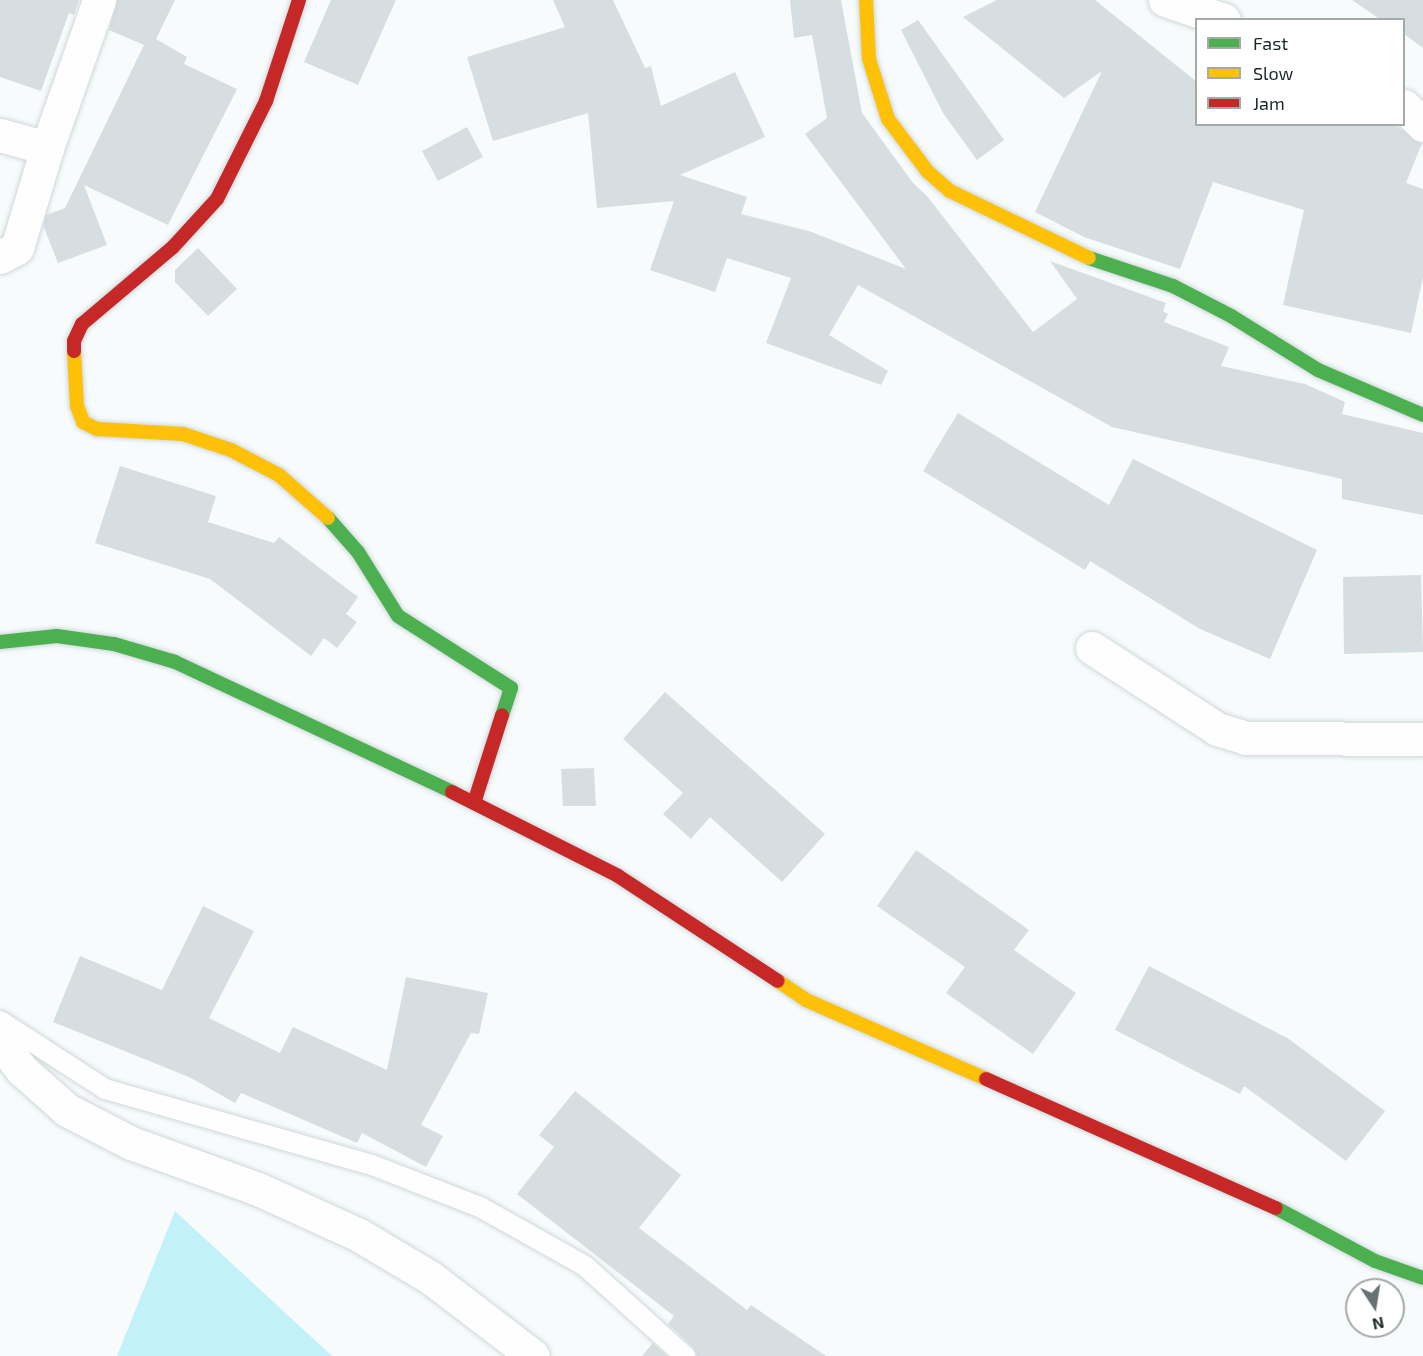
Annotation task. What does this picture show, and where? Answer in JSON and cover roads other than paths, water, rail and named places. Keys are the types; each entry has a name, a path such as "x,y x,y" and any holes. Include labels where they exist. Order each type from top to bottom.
{"street":[{"path":"0,257 16,248 47,148 99,0"},
{"path":"299,0 267,101 217,199 173,247 82,324 74,341 77,406 83,422 98,429 183,434 231,450 279,476 319,507 358,552 398,616 511,688 474,803"},
{"path":"866,0 869,59 888,119 928,172 950,191 1077,254 1173,286 1231,316 1318,370 1423,415"},
{"path":"1165,0 1218,18"},
{"path":"1405,107 1423,125"},
{"path":"0,135 47,148"},
{"path":"0,642 57,636 114,644 175,662 474,803 618,876 806,1000 1310,1223 1375,1261 1423,1278"},
{"path":"1092,648 1217,729 1246,738 1423,739"},
{"path":"0,1041 22,1070 68,1110 131,1143 258,1189 359,1235 431,1278 532,1356"}],"lane":[{"path":"0,1022 105,1089 372,1166 480,1207 585,1266 685,1356"}]}
